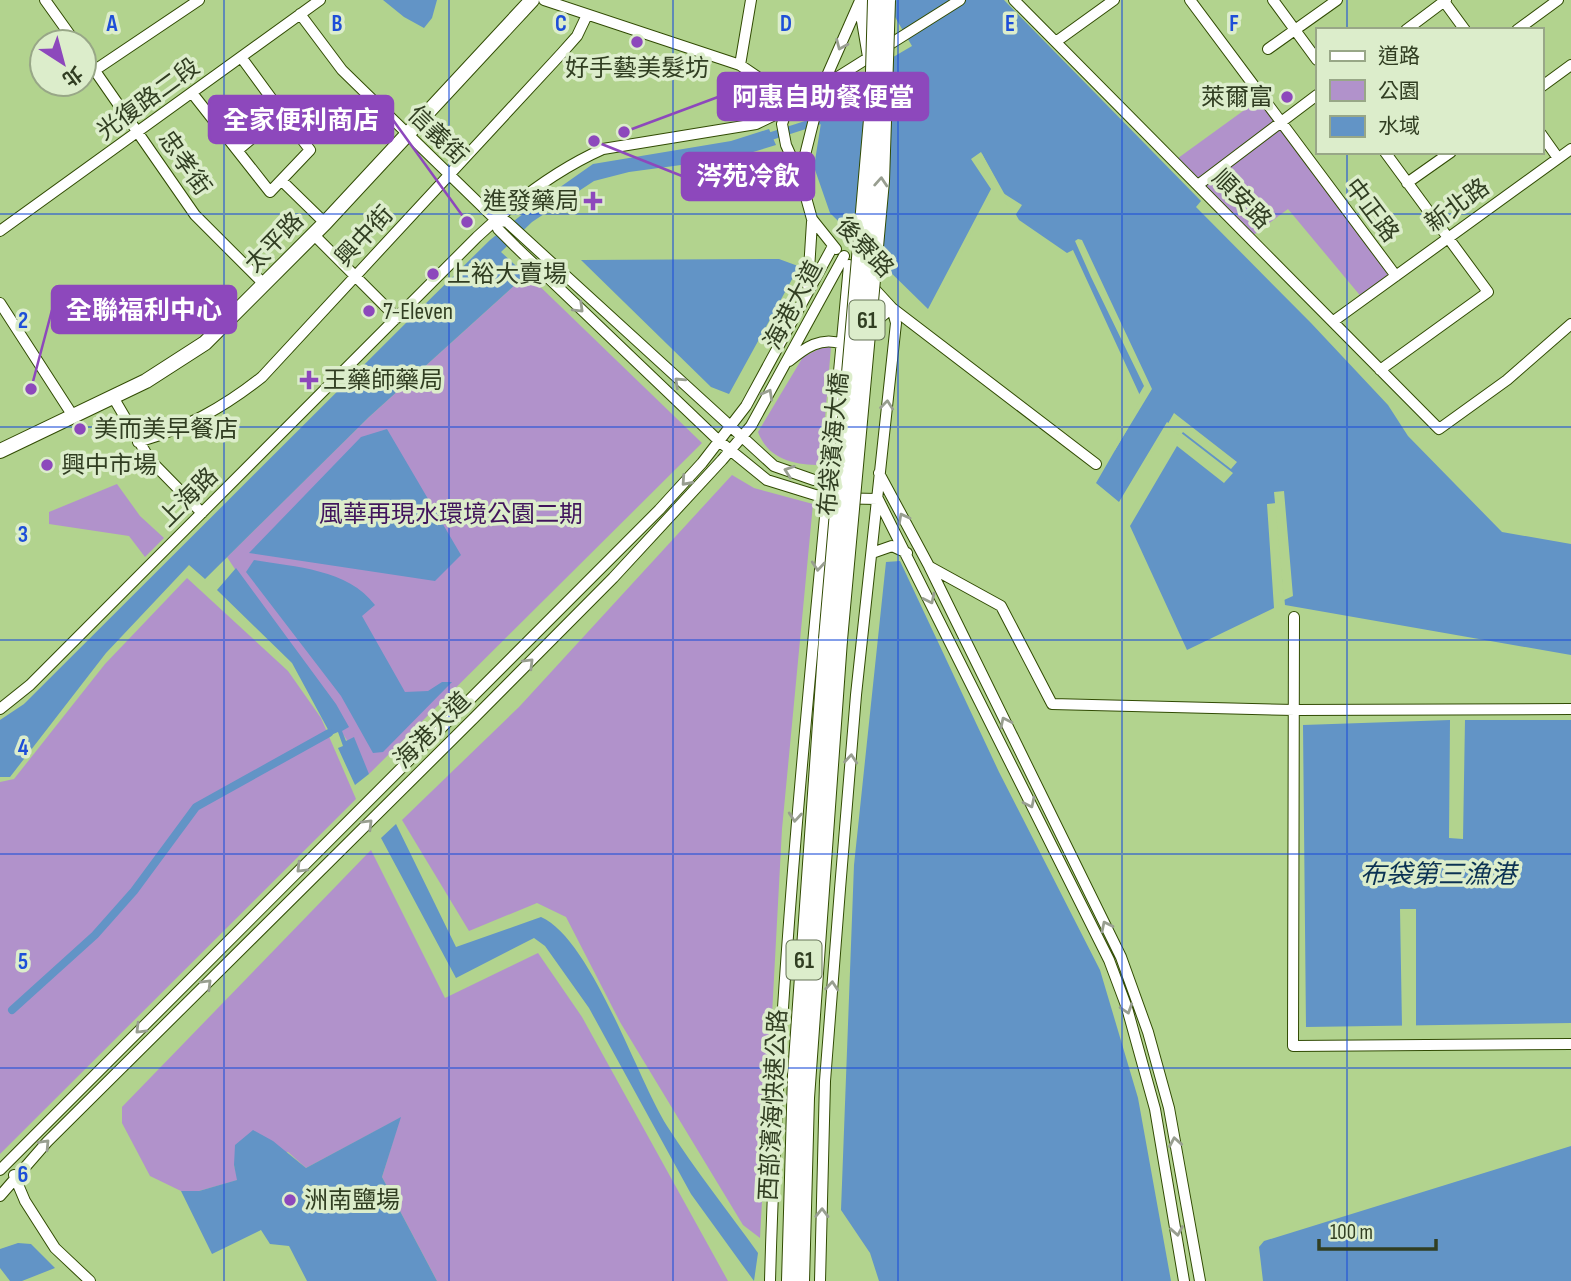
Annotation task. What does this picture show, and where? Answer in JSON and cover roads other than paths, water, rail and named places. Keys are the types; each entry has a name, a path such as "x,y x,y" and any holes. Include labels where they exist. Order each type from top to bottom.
{"highway":[{"name":"布袋濱海大橋","path":"833,640 873,108 876,0"},
{"name":"布袋濱海大橋","path":"833,640 881,181 887,0"},
{"name":"西部濱海快速公路","path":"790,1281 799,1034 833,640"},
{"name":"西部濱海快速公路","path":"802,1281 808,1070 833,640"},
{"path":"781,1281 792,1170"}],"main road":[{"name":"太平路","path":"0,451 177,364 205,343 325,223 532,0"}],"street":[{"path":"98,67 199,0"},
{"name":"光復路二段","path":"0,231 320,0"},
{"path":"544,0 740,65 777,90 787,109"},
{"path":"740,65 751,0"},
{"name":"上海路","path":"0,709 30,685 397,318 500,224 580,159 623,144 731,130 756,124 787,109 960,0"},
{"name":"順安路","path":"1014,0 1335,320 1439,429 1507,380 1571,324"},
{"path":"1057,41 1114,0"},
{"name":"中正路","path":"1190,0 1396,276"},
{"path":"1273,0 1316,59"},
{"path":"1268,49 1337,0"},
{"path":"1520,28 1558,0"},
{"path":"861,1 869,57"},
{"path":"800,176 822,87 861,1"},
{"path":"1409,28 1444,1 1464,28"},
{"path":"51,2 67,28"},
{"name":"信義街","path":"300,14 342,70 500,224"},
{"name":"興中街","path":"138,442 181,429 229,403 262,377 570,44 587,15"},
{"path":"192,93 270,192 283,182 310,150 241,57"},
{"path":"1543,86 1571,65"},
{"name":"忠孝街","path":"98,76 195,215 265,285"},
{"path":"1198,185 1316,96"},
{"name":"後寮路","path":"787,109 782,124 784,134 812,219 832,246 892,308 1096,464"},
{"path":"238,150 282,113"},
{"path":"1543,137 1558,158"},
{"name":"新北路","path":"1335,320 1571,149"},
{"path":"1380,370 1488,292 1386,154"},
{"path":"1408,183 1448,154"},
{"path":"283,182 325,223"},
{"path":"807,294 812,257 812,219"},
{"path":"500,224 520,235 729,428 774,466 814,480 879,473"},
{"path":"500,224 512,244 719,441 767,480 825,498 877,499"},
{"path":"313,234 397,318"},
{"name":"海港大道","path":"2,1168 659,510 746,406 832,246"},
{"path":"771,1281 776,1081 787,923 825,498 842,344 846,260"},
{"name":"海港大道","path":"0,1196 47,1142 612,578 741,438 751,426 846,260"},
{"path":"0,303 73,416"},
{"path":"820,1281 825,1081 856,695 895,337 892,308 875,320 848,351 840,366"},
{"path":"895,337 903,328 916,326"},
{"path":"784,365 806,347 830,340 842,344"},
{"path":"113,397 150,460 202,513"},
{"path":"879,473 929,566 1121,957 1149,1032 1169,1108 1200,1281"},
{"path":"877,499 908,553 1118,984 1155,1109 1184,1281"},
{"path":"872,553 892,546 1001,606 1052,704 1295,710 1571,709"},
{"path":"1294,617 1293,1045 1571,1044"},
{"path":"2,1168 16,1178 25,1201 55,1248 90,1281"}],"water":[{"path":"383,0 437,0 432,18 424,28 404,17"},
{"path":"885,0 1004,0 1201,201 1196,207 1311,323 1388,405 1408,436 1502,532 1571,544 1571,655 1285,605 1276,503 1267,504 1274,608 1187,650 1130,526 1177,446 1224,483 1233,473 1167,422 1119,502 1096,483 1143,402 1073,250 1067,253 1019,220 981,152 971,159 991,189 928,309 830,213 814,167 824,104 871,70 912,46"},
{"path":"769,129 776,145 733,158 629,172 594,181 532,222 501,252 526,275 369,417 205,579 189,565 106,653 10,777 0,777 0,720 24,704 490,240 593,164 731,141"},
{"path":"779,259 798,266 796,272 729,394 711,387 581,260"},
{"path":"387,429 461,555 435,581 249,553 361,437"},
{"path":"254,560 320,572 336,577 364,593 375,605 362,616 405,692 428,691 442,682 452,682 383,752 373,753 341,696 246,572"},
{"path":"900,561 999,772 1100,970 1138,1098 1171,1281 879,1281 870,1253 841,1210 854,865 886,562"},
{"path":"236,568 336,704 349,727 342,731 346,741 354,737 369,774 355,785 338,748 343,746 338,732 331,735 292,663 217,590"},
{"name":"布袋第三漁港","path":"1450,720 1571,720 1571,1023 1306,1027 1303,725"},
{"path":"396,824 456,947 541,917 559,930 577,952 595,980 667,1126 758,1253 754,1281 691,1194 589,1008 545,946 534,938 456,978 381,838"},
{"name":"洲南鹽場","path":"401,1117 382,1177 437,1281 307,1281 289,1246 270,1244 261,1230 212,1254 181,1191 199,1191 237,1180 234,1165 235,1145 253,1130 273,1141 306,1168"},
{"path":"1571,1146 1571,1281 1263,1281 1259,1247 1264,1241"},
{"path":"18,1243 31,1244 55,1268 22,1281 10,1281 0,1268 0,1249"}],"waterway":[{"path":"765,138 821,120"},
{"path":"12,1010 95,935 134,891 196,807 329,733"}],"place":[{"name":"好手藝美髮坊","path":"637,42"},
{"name":"萊爾富","path":"1287,97"},
{"name":"阿惠自助餐便當","path":"624,132"},
{"name":"涔苑冷飲","path":"594,141"},
{"name":"進發藥局","path":"593,201"},
{"name":"全家便利商店","path":"467,222"},
{"name":"上裕大賣場","path":"433,274"},
{"name":"7-Eleven","path":"369,311"},
{"name":"王藥師藥局","path":"309,380"},
{"name":"全聯福利中心","path":"31,389"},
{"name":"美而美早餐店","path":"80,429"},
{"name":"興中市場","path":"47,465"},
{"name":"洲南鹽場","path":"290,1200"}],"park label":[{"name":"風華再現水環境公園二期","path":"451,514"}]}
